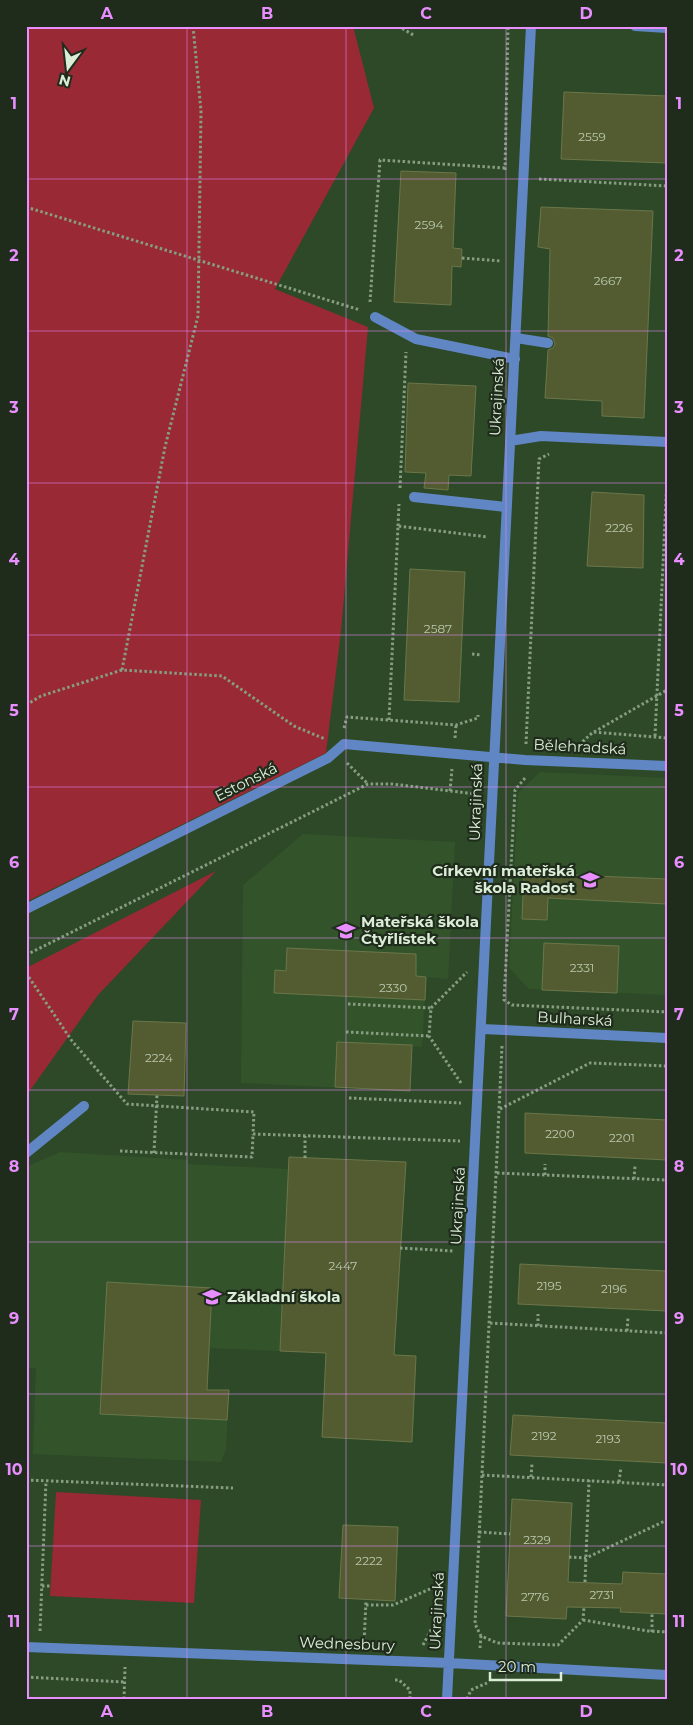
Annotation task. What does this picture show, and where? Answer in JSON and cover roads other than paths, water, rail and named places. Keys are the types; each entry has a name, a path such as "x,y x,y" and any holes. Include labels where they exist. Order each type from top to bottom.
{"street":[{"name":"Ukrajinská","path":"447,1699 482,1029 492,757 515,359 531,26"},
{"path":"635,26 667,28"},
{"path":"372,315 407,336 515,359"},
{"path":"516,338 548,343"},
{"path":"510,441 541,436 667,442"},
{"path":"414,497 506,507"},
{"name":"Estonská","path":"26,909 332,755 344,744 492,757"},
{"name":"Bělehradská","path":"492,757 667,766"},
{"name":"Bulharská","path":"482,1029 667,1038"},
{"path":"26,1153 84,1106"},
{"name":"Wednesbury","path":"26,1647 450,1663 667,1675"}],"place":[{"name":"Církevní mateřská škola Radost","path":"590,880"},
{"name":"Mateřská škola Čtyřlístek","path":"346,931"},
{"name":"Základní škola","path":"212,1297"}]}
